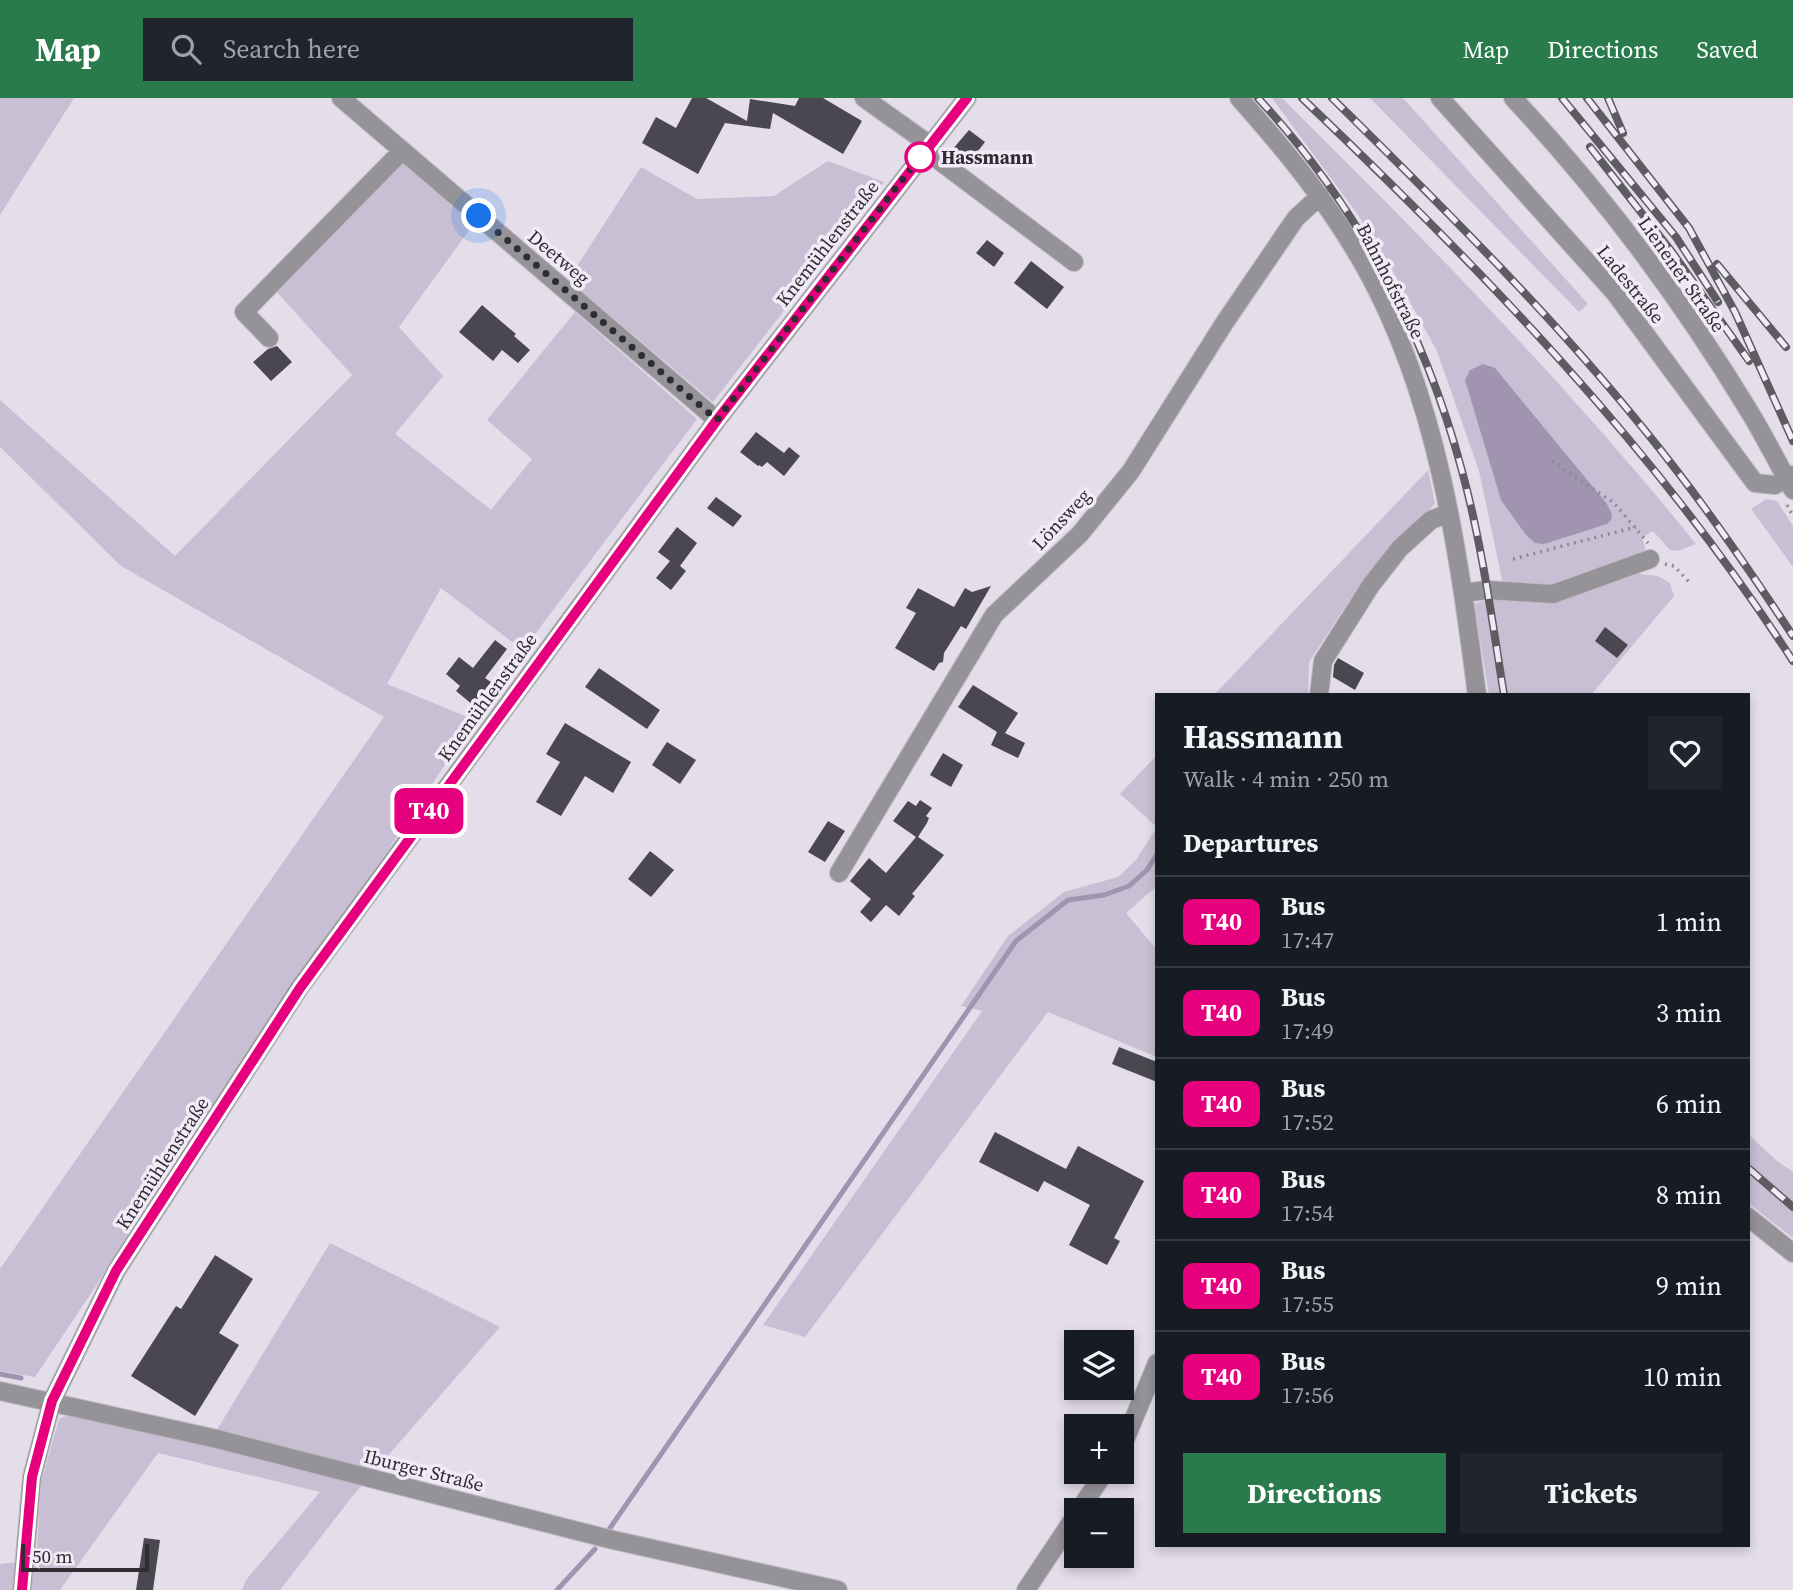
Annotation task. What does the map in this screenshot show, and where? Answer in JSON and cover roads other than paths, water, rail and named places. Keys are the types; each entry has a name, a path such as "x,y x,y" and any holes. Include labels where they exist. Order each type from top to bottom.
{"street":[{"name":"Deetweg","path":"341,98 717,420"},
{"path":"863,98 1074,261"},
{"name":"Knemühlenstraße","path":"22,1590 32,1477 52,1401 116,1271 300,988 717,420 967,98"},
{"name":"Bahnhofstraße","path":"1239,98 1321,196 1366,270 1396,330 1420,394 1449,513 1464,593 1477,693"},
{"name":"Ladestraße","path":"1440,98 1615,293 1755,483 1775,485 1791,481"},
{"name":"Lienener Straße","path":"1513,98 1600,198 1672,293 1791,481"},
{"path":"269,338 244,312 402,151"},
{"name":"Lönsweg","path":"839,873 993,615 1080,534 1131,471 1224,322 1296,218 1321,196"},
{"path":"1319,693 1323,660 1371,585 1400,548 1431,520 1449,513"},
{"path":"1464,593 1487,590 1553,594 1650,559"},
{"path":"1750,1219 1793,1253"},
{"path":"1134,1418 1155,1368"},
{"name":"Iburger Straße","path":"0,1391 217,1439 613,1540 838,1590"},
{"path":"1026,1590 1064,1533"}],"waterway":[{"path":"610,1528 1016,941 1068,900 1104,895 1129,886 1147,870 1155,857"},
{"path":"0,1374 21,1378"},
{"path":"557,1590 595,1549"}],"railway":[{"path":"1258,98 1326,181 1356,226 1407,319 1428,369 1447,419 1469,499 1486,582 1504,693"},
{"path":"1302,98 1436,229 1564,365 1684,508 1793,661"},
{"path":"1332,98 1511,278 1597,373 1692,491 1793,636"},
{"path":"1562,98 1676,237 1718,302"},
{"path":"1587,98 1689,228 1735,312 1793,441"},
{"path":"1608,98 1623,133"},
{"path":"1590,147 1672,252 1749,361"},
{"path":"1717,264 1786,347"},
{"path":"1750,1170 1793,1207"}],"place":[{"name":"Hassmann","path":"920,157"}]}
